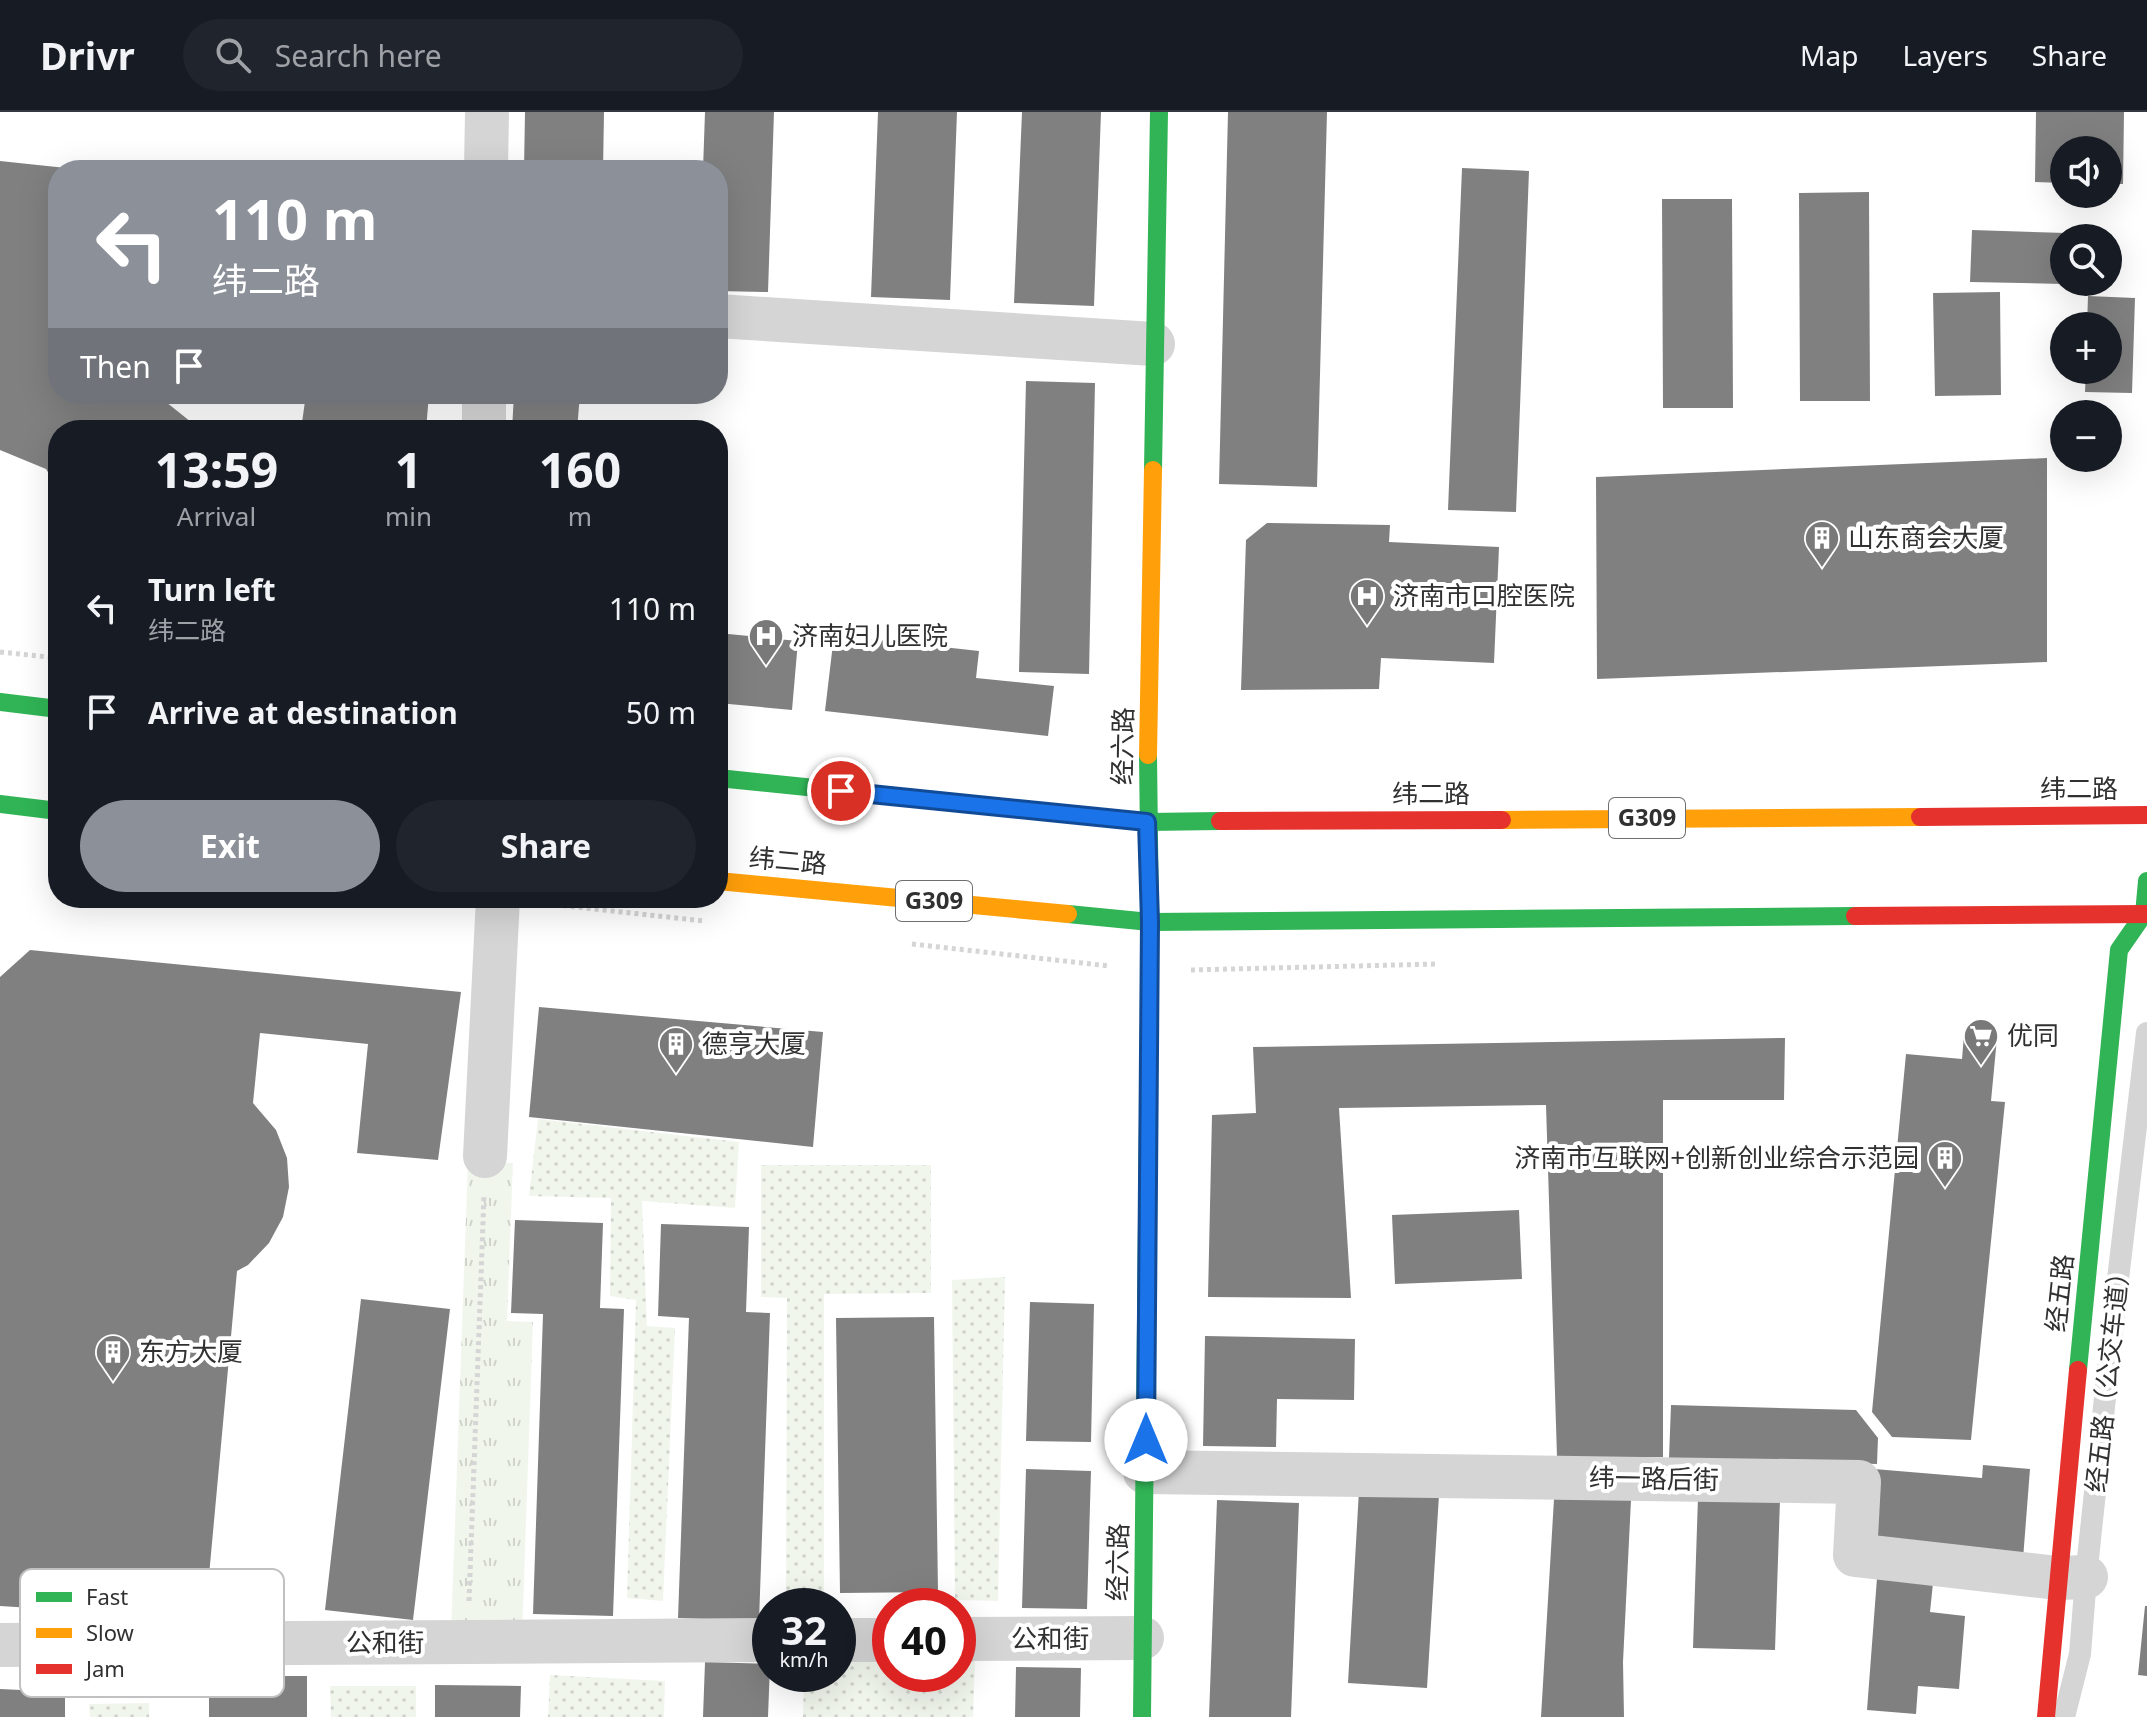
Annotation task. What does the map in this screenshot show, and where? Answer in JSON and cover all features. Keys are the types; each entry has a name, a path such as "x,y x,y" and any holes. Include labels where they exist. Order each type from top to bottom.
{"main road":[{"name":"经六路","path":"1142,1717 1150,922 1147,822 1159,112"},
{"path":"0,702 48,708"},
{"name":"纬二路","path":"728,779 1147,822 2147,815"},
{"path":"0,804 48,810"},
{"name":"经五路","path":"2046,1717 2072,1577 2119,950 2146,917 2147,881"},
{"name":"纬二路","path":"728,882 1150,922 2146,917"}],"street":[{"path":"486,160 487,112"},
{"path":"728,317 1153,344"},
{"path":"485,1156 497,908"},
{"name":"纬一路后街","path":"1145,1472 1859,1482 1855,1555 2072,1577"},
{"name":"公和街","path":"976,1639 1142,1638"},
{"name":"公和街","path":"284,1643 752,1640"},
{"name":"公和街","path":"0,1645 20,1645"}],"lane":[{"name":"经五路（公交车道）","path":"2064,1717 2080,1654 2072,1577 2147,1033"}],"path":[{"path":"0,652 48,657"},
{"path":"468,1642 485,1156"}],"green space":[{"path":"538,1119 739,1142 735,1208 642,1201 647,1326 675,1328 663,1601 627,1598 636,1300 610,1296 611,1198 529,1196"},
{"path":"468,1161 513,1163 507,1321 533,1322 522,1636 451,1633"},
{"path":"761,1165 931,1165 931,1293 824,1294 824,1588 786,1588 787,1298 761,1297"},
{"path":"1005,1277 998,1601 976,1600 976,1588 955,1588 952,1280"},
{"path":"856,1656 872,1657 872,1692 974,1692 973,1717 803,1717 804,1692 856,1692"},
{"path":"550,1675 665,1681 664,1717 548,1717"},
{"path":"330,1686 416,1686 416,1717 331,1717"},
{"path":"149,1703 149,1717 90,1717 89,1704"}],"building":[{"path":"525,112 604,112 603,160 524,160"},
{"path":"705,112 774,112 768,292 728,291 728,160 703,160"},
{"path":"878,112 957,112 950,300 871,297"},
{"path":"1022,112 1101,112 1094,306 1014,303"},
{"path":"1228,112 1327,112 1317,487 1219,484"},
{"path":"2036,112 2124,112 2123,184 2122,136 2050,136 2050,183 2035,182"},
{"path":"0,161 48,166 48,404 168,404 188,420 48,420 48,472 0,450"},
{"path":"1462,168 1529,171 1516,512 1448,510"},
{"path":"1869,192 1870,401 1800,401 1799,193"},
{"path":"1662,199 1732,199 1733,408 1663,408"},
{"path":"1972,230 2050,232 2050,284 1970,282"},
{"path":"2000,292 2001,395 1935,396 1933,293"},
{"path":"2088,296 2135,298 2132,393 2085,392 2085,384 2122,384 2122,312 2087,312"},
{"path":"1026,381 1095,383 1089,674 1019,672"},
{"path":"305,404 428,404 427,420 302,420"},
{"path":"513,404 579,404 578,420 513,420"},
{"name":"山东商会大厦","path":"2047,458 2047,662 1597,679 1596,477"},
{"path":"1267,523 1390,525 1389,542 1499,547 1494,663 1381,658 1379,689 1241,690 1246,540"},
{"path":"728,634 798,641 792,710 728,704"},
{"path":"834,635 979,651 976,678 1054,686 1048,736 825,711"},
{"name":"东方大厦","path":"30,950 461,992 438,1160 357,1153 368,1044 260,1033 253,1103 276,1130 287,1158 289,1187 283,1217 269,1243 248,1265 237,1271 210,1569 20,1569 20,1607 0,1606 0,977"},
{"name":"德亨大厦","path":"539,1007 823,1032 813,1147 529,1117"},
{"path":"1964,1035 1997,1038 1991,1101 2005,1102 1971,1440 1892,1437 1872,1412 1906,1054 1962,1059"},
{"path":"1785,1038 1784,1100 1663,1100 1663,1457 1557,1457 1546,1105 1339,1108 1351,1298 1208,1297 1212,1115 1256,1113 1253,1047"},
{"path":"1519,1210 1522,1279 1395,1284 1392,1215"},
{"path":"515,1220 603,1223 600,1308 624,1309 613,1616 533,1614 543,1314 511,1313"},
{"path":"661,1224 749,1227 746,1312 770,1313 760,1588 752,1588 752,1621 678,1618 689,1318 658,1316"},
{"path":"361,1299 450,1309 413,1620 325,1610"},
{"path":"1030,1302 1094,1304 1091,1442 1026,1441"},
{"path":"934,1317 938,1588 872,1588 872,1593 856,1593 856,1588 840,1588 836,1318"},
{"path":"1205,1336 1355,1339 1354,1400 1277,1399 1276,1447 1203,1446"},
{"path":"1671,1405 1856,1410 1878,1438 1877,1464 1669,1458"},
{"path":"1983,1465 2030,1469 2023,1559 1868,1546 1874,1469 1982,1478"},
{"path":"1026,1469 1091,1471 1087,1609 1022,1608"},
{"path":"1359,1490 1439,1495 1427,1688 1348,1683"},
{"path":"1698,1497 1780,1499 1775,1650 1693,1648"},
{"path":"1554,1499 1631,1500 1623,1662 1624,1717 1541,1717"},
{"path":"1217,1500 1299,1503 1291,1717 1209,1717"},
{"path":"1877,1578 1933,1583 1930,1612 1965,1616 1959,1689 1918,1686 1916,1714 1867,1710"},
{"path":"2147,1606 2147,1676 2138,1675"},
{"path":"705,1662 752,1663 752,1692 769,1692 768,1717 703,1717"},
{"path":"1016,1667 1081,1668 1080,1717 1015,1717"},
{"path":"284,1676 307,1676 307,1717 209,1717 209,1697 284,1697"},
{"path":"435,1685 521,1686 520,1717 435,1717"},
{"path":"0,1689 20,1690 20,1697 65,1697 65,1717 0,1717"}],"traffic: fast":[{"path":"1153,470 1159,112"},
{"path":"0,702 48,708"},
{"path":"1142,1717 1150,922 1148,755"},
{"path":"728,779 1147,822 1220,821"},
{"path":"0,804 48,810"},
{"path":"2078,1370 2119,950 2144,914 2147,881"},
{"path":"1068,914 1150,922 1855,916"}],"traffic: slow":[{"path":"1148,755 1153,470"},
{"path":"1502,820 1920,817"},
{"path":"728,882 1068,914"}],"traffic: jam":[{"path":"1920,817 2147,815"},
{"path":"1220,821 1502,820"},
{"path":"1855,916 2147,914"},
{"path":"2046,1717 2078,1370"}],"place":[{"name":"山东商会大厦","path":"1822,569"},
{"name":"济南市口腔医院","path":"1367,627"},
{"name":"济南妇儿医院","path":"766,667"},
{"name":"优同","path":"1981,1067"},
{"name":"德亨大厦","path":"676,1075"},
{"name":"济南市互联网+创新创业综合示范园","path":"1945,1189"},
{"name":"东方大厦","path":"113,1383"}],"route":[{"path":"841,791 1147,822 1150,922 1146,1440"}]}
